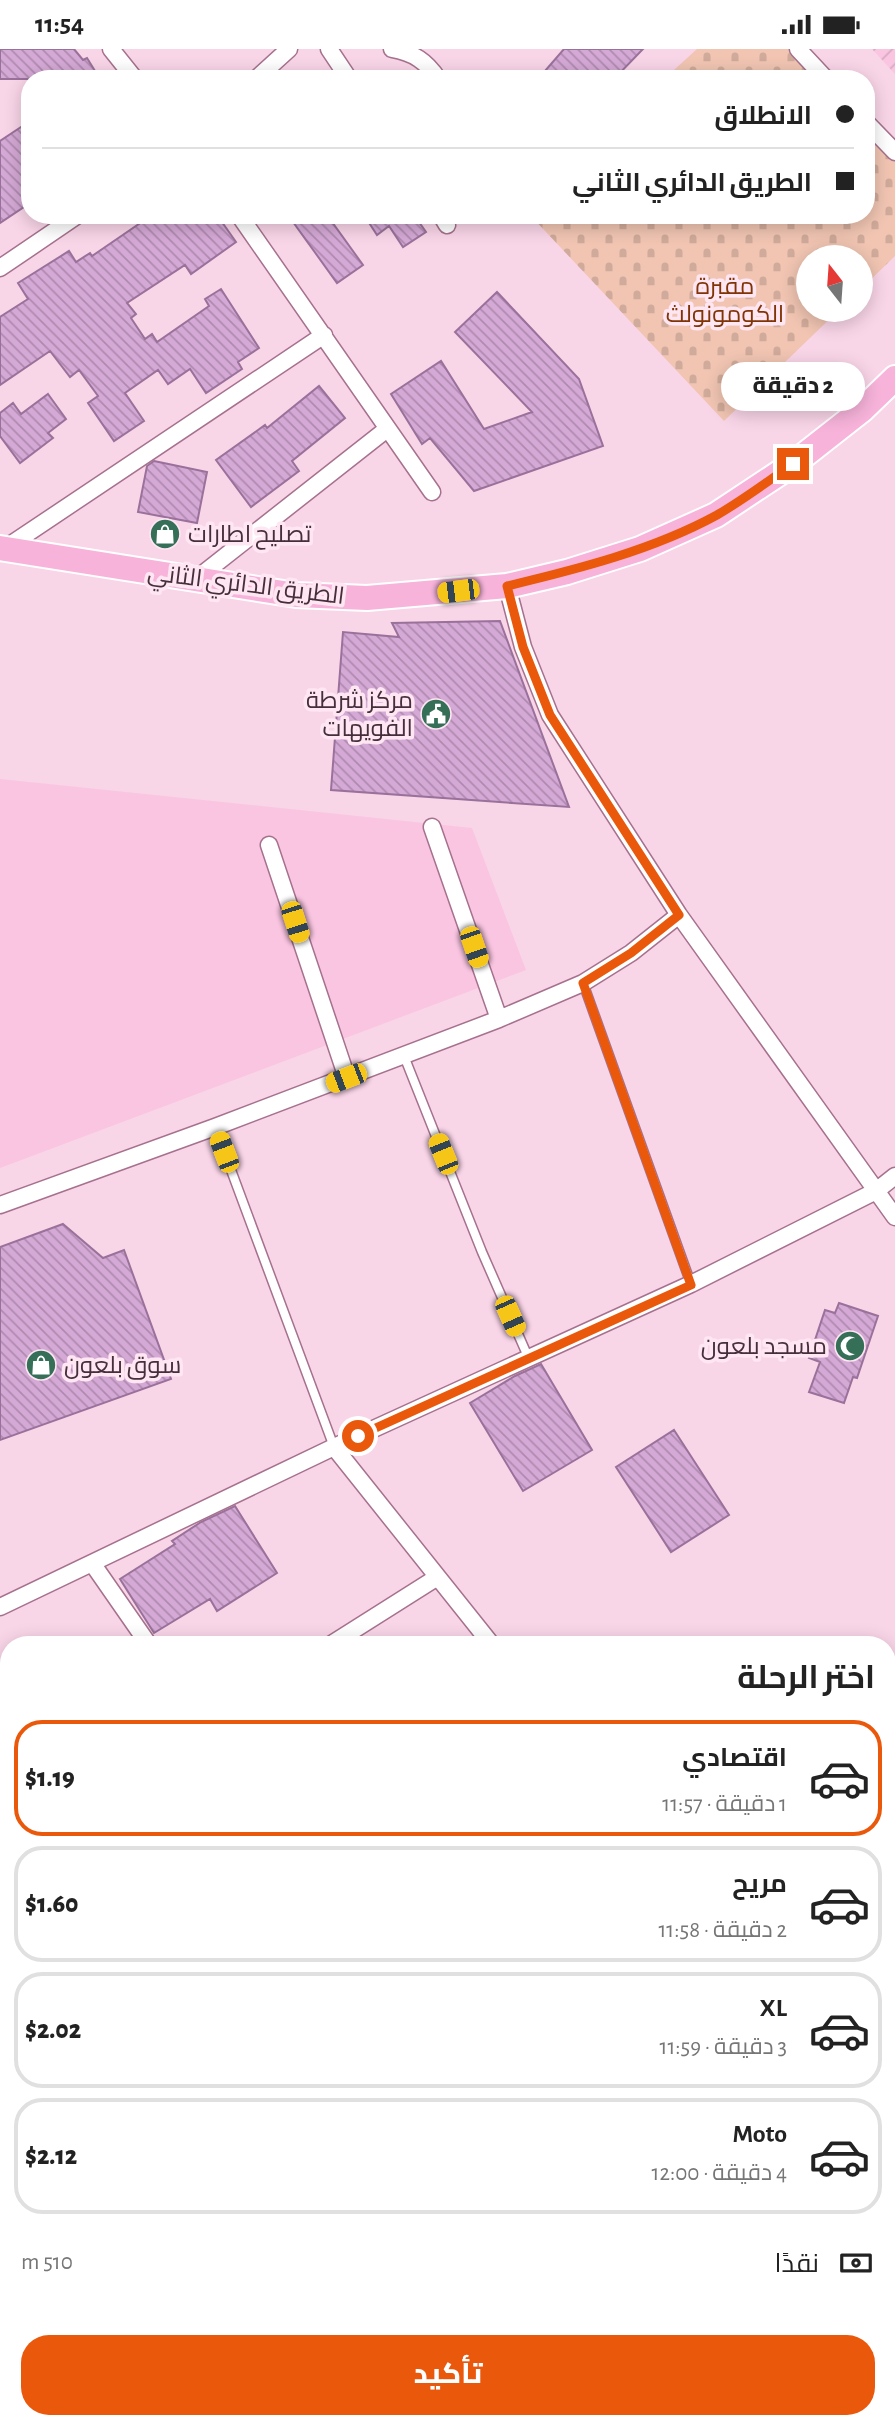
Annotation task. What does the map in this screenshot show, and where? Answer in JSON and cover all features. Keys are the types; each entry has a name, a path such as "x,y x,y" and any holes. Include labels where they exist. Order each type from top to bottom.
{"main road":[{"name":"الطريق الدائري الثاني","path":"2,548 296,595 367,598 507,586 566,572 640,549 716,515 793,464 863,409 895,378"}],"street":[{"path":"111,49 128,70"},
{"path":"266,70 289,49"},
{"path":"329,49 335,49"},
{"path":"329,49 343,70"},
{"path":"392,49 419,57 432,70"},
{"path":"798,49 818,70"},
{"path":"875,131 895,152"},
{"path":"0,268 66,224"},
{"path":"245,224 432,492"},
{"path":"2,548 324,335"},
{"path":"195,580 387,429"},
{"path":"507,586 523,647 550,715 679,915 895,1217"},
{"path":"432,827 499,1019"},
{"path":"269,845 346,1078"},
{"path":"0,1205 499,1019 583,983 631,953 679,915"},
{"path":"0,1607 334,1447 691,1285 876,1191 895,1175"},
{"path":"334,1447 484,1636"},
{"path":"92,1563 143,1636"},
{"path":"344,1636 436,1578"}],"lane":[{"path":"583,983 691,1285"},
{"path":"404,1056 528,1359"},
{"path":"215,1127 334,1447"}],"shaded area":[{"path":"872,49 895,49 895,74"},
{"path":"0,779 472,828 526,970 0,1168"}],"green space":[{"path":"697,49 799,49 819,70 674,70"},
{"name":"مقبرة الكومونولث","path":"875,130 895,151 895,256 873,277 873,245 796,245 796,322 827,322 724,421 538,224 875,224"}],"building":[{"path":"0,49 74,49 83,60 87,58 94,70 21,70 21,79 0,79"},
{"path":"564,49 643,49 623,70 546,70"},
{"path":"21,127 21,209 0,223 0,141"},
{"path":"139,224 223,224 236,242 191,274 185,265 127,303 136,314 131,318 145,339 152,334 157,342 209,306 205,299 221,289 259,348 238,362 242,369 206,393 190,369 168,384 158,370 125,393 144,421 114,441 88,403 98,396 79,370 70,377 50,351 0,385 0,317 28,299 18,283 69,251 76,262 90,253 92,256"},
{"path":"294,224 333,224 363,265 337,283"},
{"path":"370,224 420,224 426,232 403,247 389,226 377,235"},
{"path":"497,292 579,379 603,446 474,491 430,438 422,444 391,394 441,361 484,429 532,412 455,332"},
{"path":"319,386 345,418 292,461 299,471 251,507 216,460 265,425 267,428"},
{"path":"48,394 66,419 48,433 53,438 20,463 0,436 0,413 13,403 21,414"},
{"path":"154,461 207,472 197,523 138,512 147,466"},
{"name":"مركز شرطة الفويهات","path":"500,621 569,807 331,790 343,632 399,637 392,623"},
{"path":"63,1224 103,1258 124,1250 171,1379 0,1440 0,1247"},
{"path":"839,1303 878,1316 857,1378 853,1377 844,1403 809,1392 820,1362 809,1358 825,1310 835,1313"},
{"path":"541,1364 592,1450 523,1491 470,1403"},
{"path":"674,1430 729,1515 671,1552 616,1467"},
{"path":"235,1506 277,1573 217,1611 210,1599 154,1633 120,1579 175,1544 172,1541 201,1522"}],"place":[{"name":"تصليح اطارات","path":"165,534"},
{"name":"مركز شرطة الفويهات","path":"436,714"},
{"name":"مسجد بلعون","path":"850,1346"},
{"name":"سوق بلعون","path":"41,1365"}],"route":[{"path":"358,1436 691,1285 583,983 631,953 679,915 550,715 523,647 507,586 566,572 640,549 716,515 793,464"}]}
